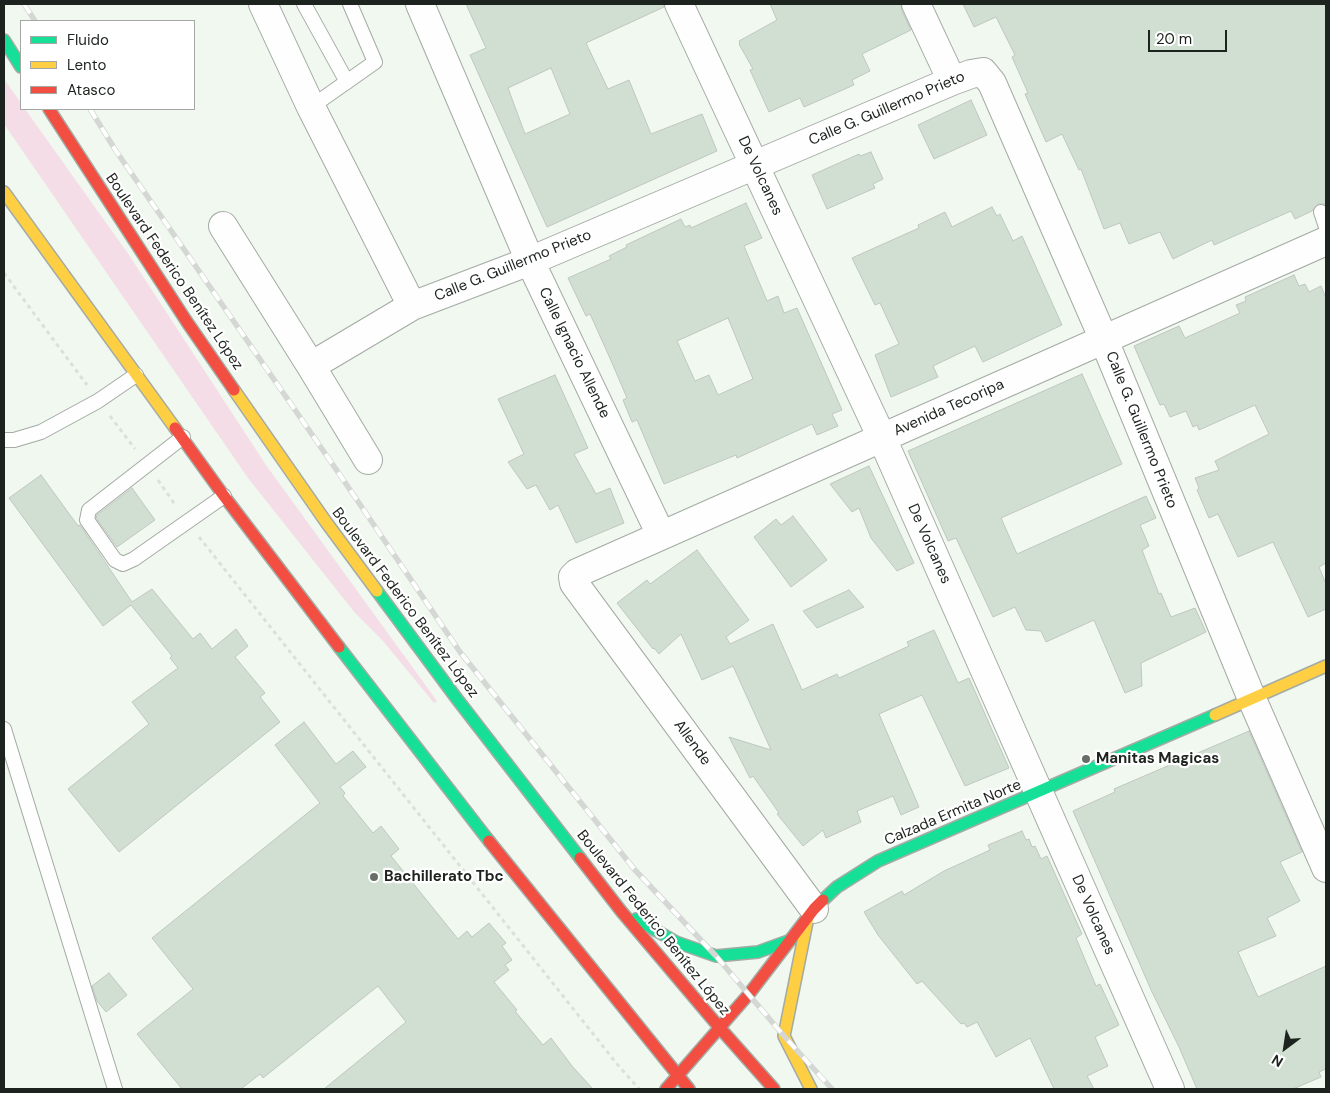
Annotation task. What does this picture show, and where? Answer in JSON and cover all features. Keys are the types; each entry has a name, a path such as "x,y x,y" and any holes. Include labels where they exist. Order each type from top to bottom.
{"main road":[{"path":"4,40 20,65"},
{"name":"Boulevard Federico Benítez López","path":"49,110 187,322 326,522 457,699 621,911 719,1028 774,1089"},
{"path":"4,193 224,496 435,773 689,1089"},
{"name":"Calzada Ermita Norte","path":"666,1089 749,994 811,913 837,887 878,861 1038,793 1326,666"},
{"path":"621,911 676,942 716,956 758,952 791,940"},
{"path":"811,913 784,1036 811,1089"}],"street":[{"path":"263,4 311,107 412,306"},
{"name":"Calle Ignacio Allende","path":"420,4 530,261 661,535"},
{"name":"De Volcanes","path":"679,4 882,438 1170,1089"},
{"path":"916,4 952,82"},
{"name":"Calle G. Guillermo Prieto","path":"311,366 412,306 530,261 971,74 983,72 992,83 1104,340 1252,699 1326,868"},
{"path":"223,226 368,460"},
{"name":"Avenida Tecoripa","path":"573,577 577,572 1326,241"},
{"name":"Allende","path":"573,577 574,583 811,913"}],"lane":[{"path":"304,4 347,82"},
{"path":"311,107 375,62 350,4"},
{"path":"1321,212 1326,227"},
{"path":"4,440 14,440 41,432 98,401 136,375"},
{"path":"182,437 89,510 87,520 115,560 123,564 134,559 224,496"},
{"path":"4,728 115,1089"}],"path":[{"path":"4,274 147,464 187,522 605,1048 640,1089"}],"shaded area":[{"path":"4,79 20,102 20,110 26,110 129,255 266,465 437,701 434,703 383,641 355,613 248,478 4,124"}],"building":[{"path":"466,4 664,4 664,7 586,43 608,89 629,80 651,134 702,114 717,151 547,227 470,55 486,48","holes":["551,68 570,114 525,134 508,88"]},
{"path":"770,4 901,4 902,11 911,30 862,54 870,71 852,80 854,85 804,107 800,98 769,112 750,70 753,69 739,41 777,20"},
{"path":"963,4 1326,4 1326,204 1318,204 1312,211 1295,219 1291,211 1214,245 1212,240 1173,259 1160,232 1129,244 1120,223 1104,229 1081,169 1079,170 1062,134 1046,142 1025,94 1028,93 1012,57 1015,55 996,17 974,27"},
{"path":"971,100 987,135 934,159 918,125"},
{"path":"871,152 883,179 873,184 875,188 827,209 812,175 859,154 860,156"},
{"path":"746,203 762,238 744,246 767,301 778,296 784,313 797,308 842,410 832,414 838,426 817,435 812,424 737,458 736,455 664,484 637,420 632,422 623,400 627,398 590,314 586,316 568,278 611,259 609,256 627,247 626,245 681,219 685,227 690,225 691,228","holes":["728,318 753,379 718,395 709,375 695,381 677,341"]},
{"path":"992,207 997,216 1000,214 1013,241 1022,236 1062,325 983,362 975,346 933,366 938,377 891,397 875,355 899,344 880,303 875,305 852,258 919,228 918,225 945,212 952,227"},
{"path":"1294,275 1299,286 1305,284 1309,292 1321,286 1326,298 1326,563 1319,567 1326,584 1326,609 1308,617 1273,542 1238,557 1218,514 1209,518 1197,490 1199,488 1195,478 1219,470 1215,461 1269,434 1255,405 1199,430 1197,425 1193,427 1186,411 1170,417 1164,404 1160,405 1134,346 1179,326 1185,338 1240,313 1236,305 1246,301 1245,297"},
{"path":"1082,374 1122,464 1001,518 1017,554 1146,496 1156,518 1140,525 1149,546 1142,550 1159,594 1161,593 1171,617 1195,608 1206,632 1141,663 1142,686 1125,693 1094,620 1046,642 1041,631 1026,630 1015,607 993,617 956,538 948,541 908,451"},
{"path":"555,375 588,448 574,454 596,494 610,488 624,523 576,543 558,505 550,510 536,485 527,489 508,462 524,454 498,399"},
{"path":"869,466 914,563 897,571 871,538 859,508 852,512 830,484"},
{"path":"41,475 78,526 80,525 132,602 152,589 193,639 200,633 212,649 236,629 248,646 235,657 265,693 260,697 280,722 119,852 68,789 149,724 132,702 178,668 170,658 172,656 131,605 103,626 9,498"},
{"path":"132,488 155,520 117,547 96,518 97,515"},
{"path":"793,516 827,560 791,587 754,537 776,519 781,525"},
{"path":"697,550 749,620 726,637 730,644 773,624 802,690 837,674 839,678 909,646 907,642 934,630 958,683 969,678 1009,768 965,786 922,695 879,714 919,807 901,815 893,796 857,811 861,822 826,838 823,830 803,846 777,814 779,813 753,776 750,778 729,737 771,750 733,666 702,680 681,634 659,654 617,603 647,580 650,584"},
{"path":"849,590 864,607 817,628 803,611"},
{"path":"304,722 336,764 353,751 366,767 340,787 345,793 343,796 373,833 381,826 399,849 391,856 458,939 467,931 472,937 489,923 506,943 502,946 512,960 505,965 509,970 494,982 543,1045 551,1038 572,1066 593,1089 324,1089 406,1022 378,986 263,1078 260,1074 241,1089 182,1089 137,1034 193,989 152,938 320,803 275,745"},
{"path":"1249,731 1302,852 1280,862 1300,901 1267,918 1276,936 1238,952 1258,997 1326,966 1326,1069 1319,1072 1321,1077 1293,1089 1197,1089 1152,992 1073,811 1115,792 1114,789"},
{"path":"1022,831 1026,840 1029,839 1032,847 1035,846 1041,859 1047,856 1082,934 1076,938 1096,986 1100,984 1119,1025 1095,1037 1108,1066 1087,1076 1094,1089 1054,1089 1030,1038 996,1057 977,1022 967,1027 964,1023 961,1024 922,981 917,984 878,935 864,912 902,891 904,895 944,871 990,850 988,845"},
{"path":"109,973 127,995 106,1012 97,1001 92,986"}],"railway":[{"path":"24,4 34,20"},
{"path":"91,110 116,151 460,652 635,870 716,956 832,1089"}],"traffic: fast":[{"path":"4,40 20,65"},
{"path":"377,591 457,699 580,858"},
{"path":"339,647 489,841"},
{"path":"823,900 837,887 878,861 1215,715"},
{"path":"636,919 676,942 716,956 758,952 791,940"}],"traffic: slow":[{"path":"4,192 175,428"},
{"path":"234,390 326,522 377,591"},
{"path":"1215,715 1326,666"},
{"path":"808,917 784,1036 811,1089"}],"traffic: jam":[{"path":"50,110 187,322 234,390"},
{"path":"175,428 224,496 339,647"},
{"path":"489,841 689,1089"},
{"path":"580,858 621,911 774,1089"},
{"path":"666,1089 749,994 814,909 823,900"}],"place":[{"name":"Manitas Magicas","path":"1086,759"},
{"name":"Bachillerato Tbc","path":"374,877"}]}
